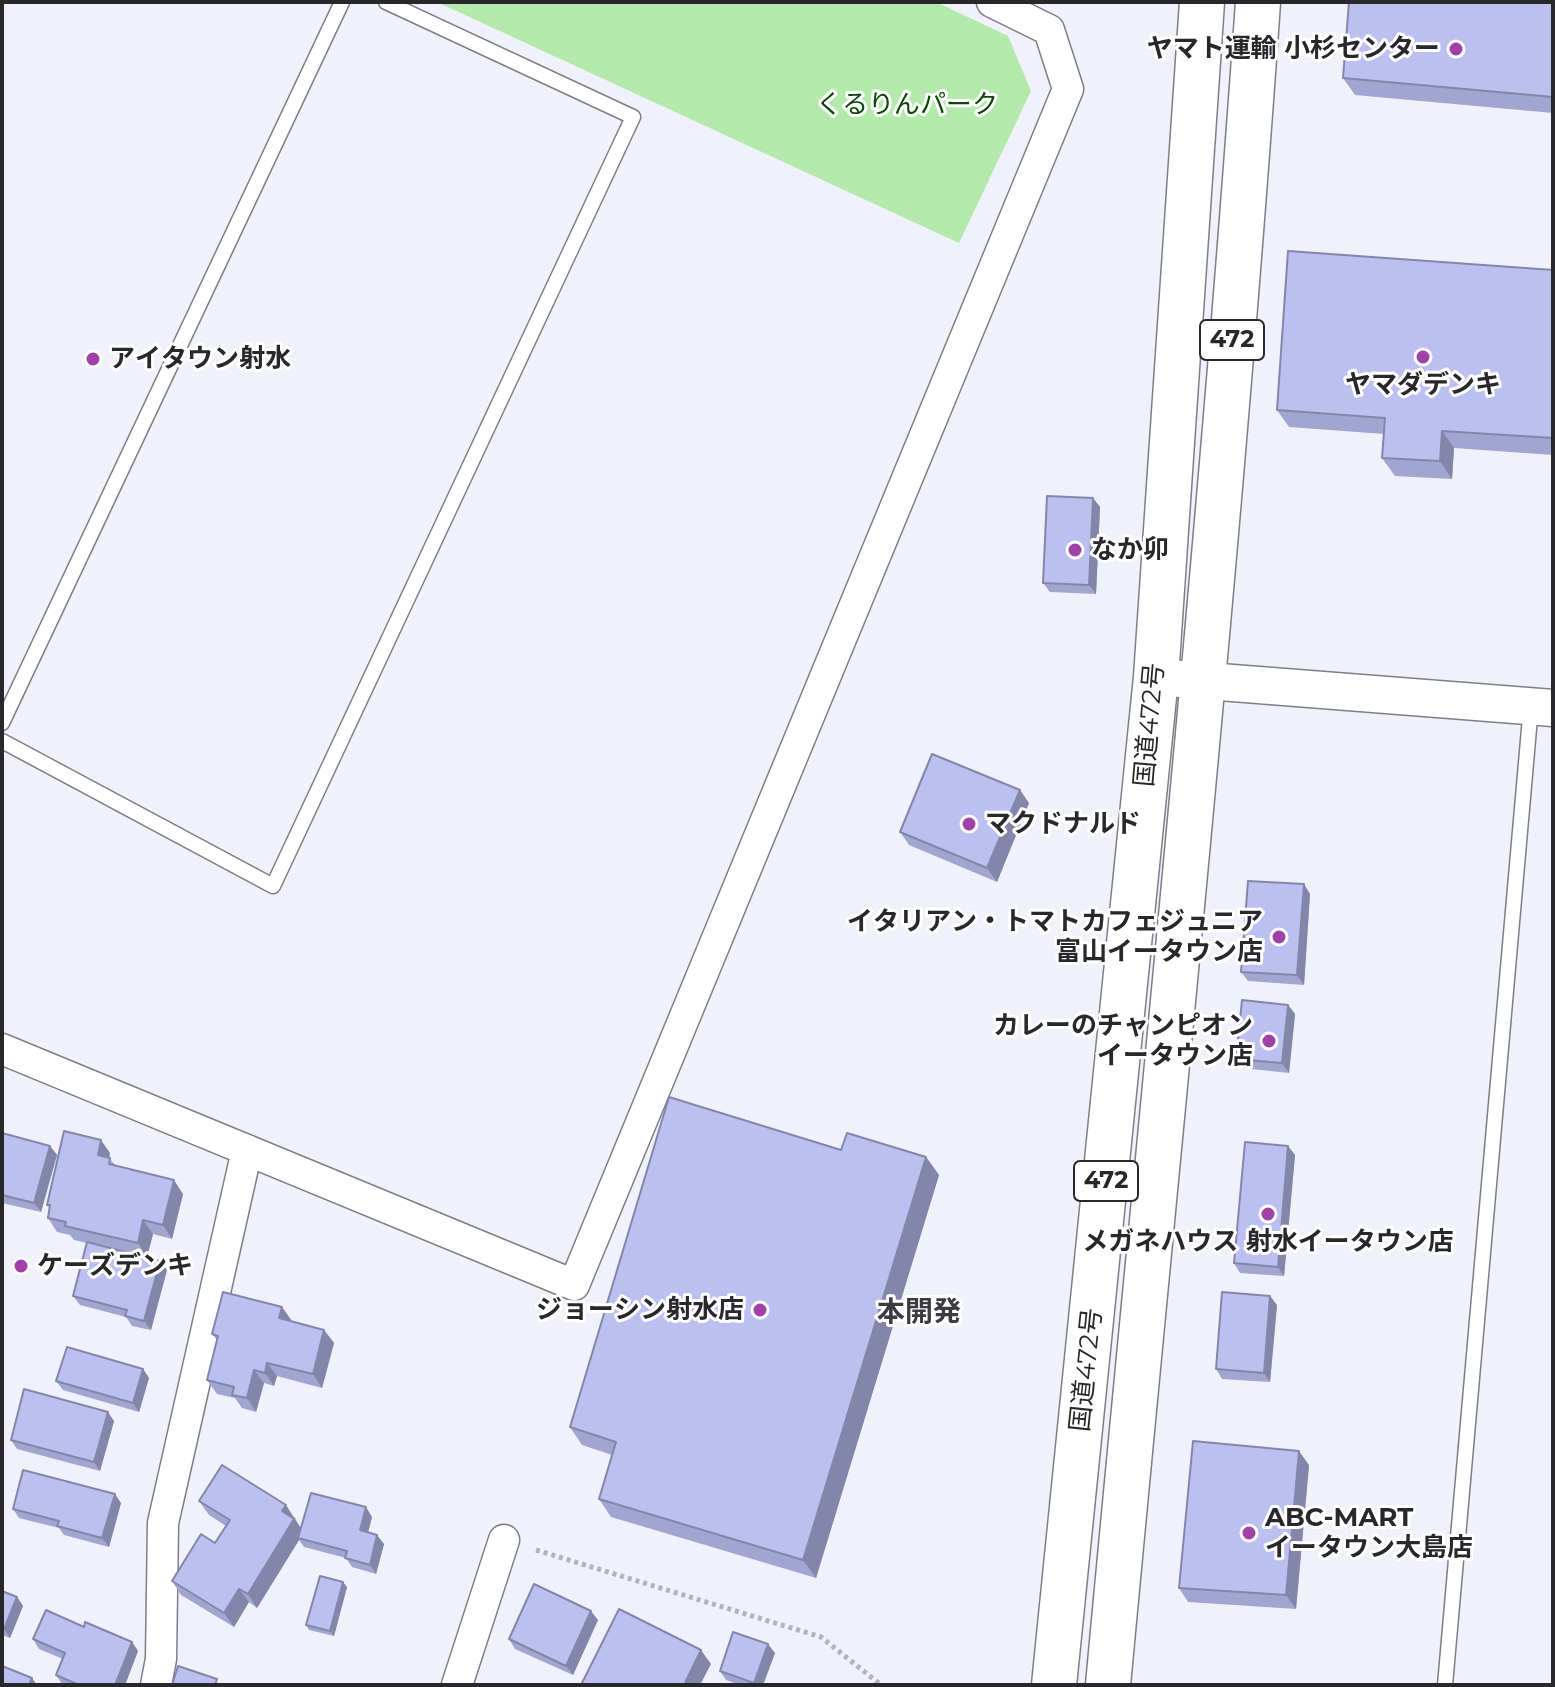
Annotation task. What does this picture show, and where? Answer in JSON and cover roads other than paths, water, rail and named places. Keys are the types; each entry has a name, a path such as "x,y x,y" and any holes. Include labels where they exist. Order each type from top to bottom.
{"highway":[{"name":"国道472号","path":"1054,1685 1156,677 1202,2"},
{"name":"国道472号","path":"1108,1685 1203,678 1258,2"}],"street":[{"path":"2,1049 574,1285 1068,89 1049,30 992,2"},
{"path":"1156,677 1203,678 1542,707"},
{"path":"156,1685 161,1659 163,1523 247,1150"},
{"path":"457,1685 504,1540"}],"lane":[{"path":"2,723 342,2"},
{"path":"2,741 273,886 633,117 386,2"},
{"path":"1445,1685 1542,707"}],"place":[{"name":"ヤマト運輸 小杉センター","path":"1456,49"},
{"name":"ヤマダデンキ","path":"1423,357"},
{"name":"アイタウン射水","path":"93,359"},
{"name":"なか卯","path":"1075,550"},
{"name":"マクドナルド","path":"969,824"},
{"name":"イタリアン・トマトカフェジュニア 富山イータウン店","path":"1279,937"},
{"name":"カレーのチャンピオン イータウン店","path":"1269,1041"},
{"name":"メガネハウス 射水イータウン店","path":"1268,1214"},
{"name":"ケーズデンキ","path":"21,1266"},
{"name":"ジョーシン射水店","path":"760,1310"},
{"name":"ABC-MART イータウン大島店","path":"1249,1533"}],"district":[{"name":"本開発","path":"919,1313"}],"park label":[{"name":"くるりんパーク","path":"907,105"}]}
